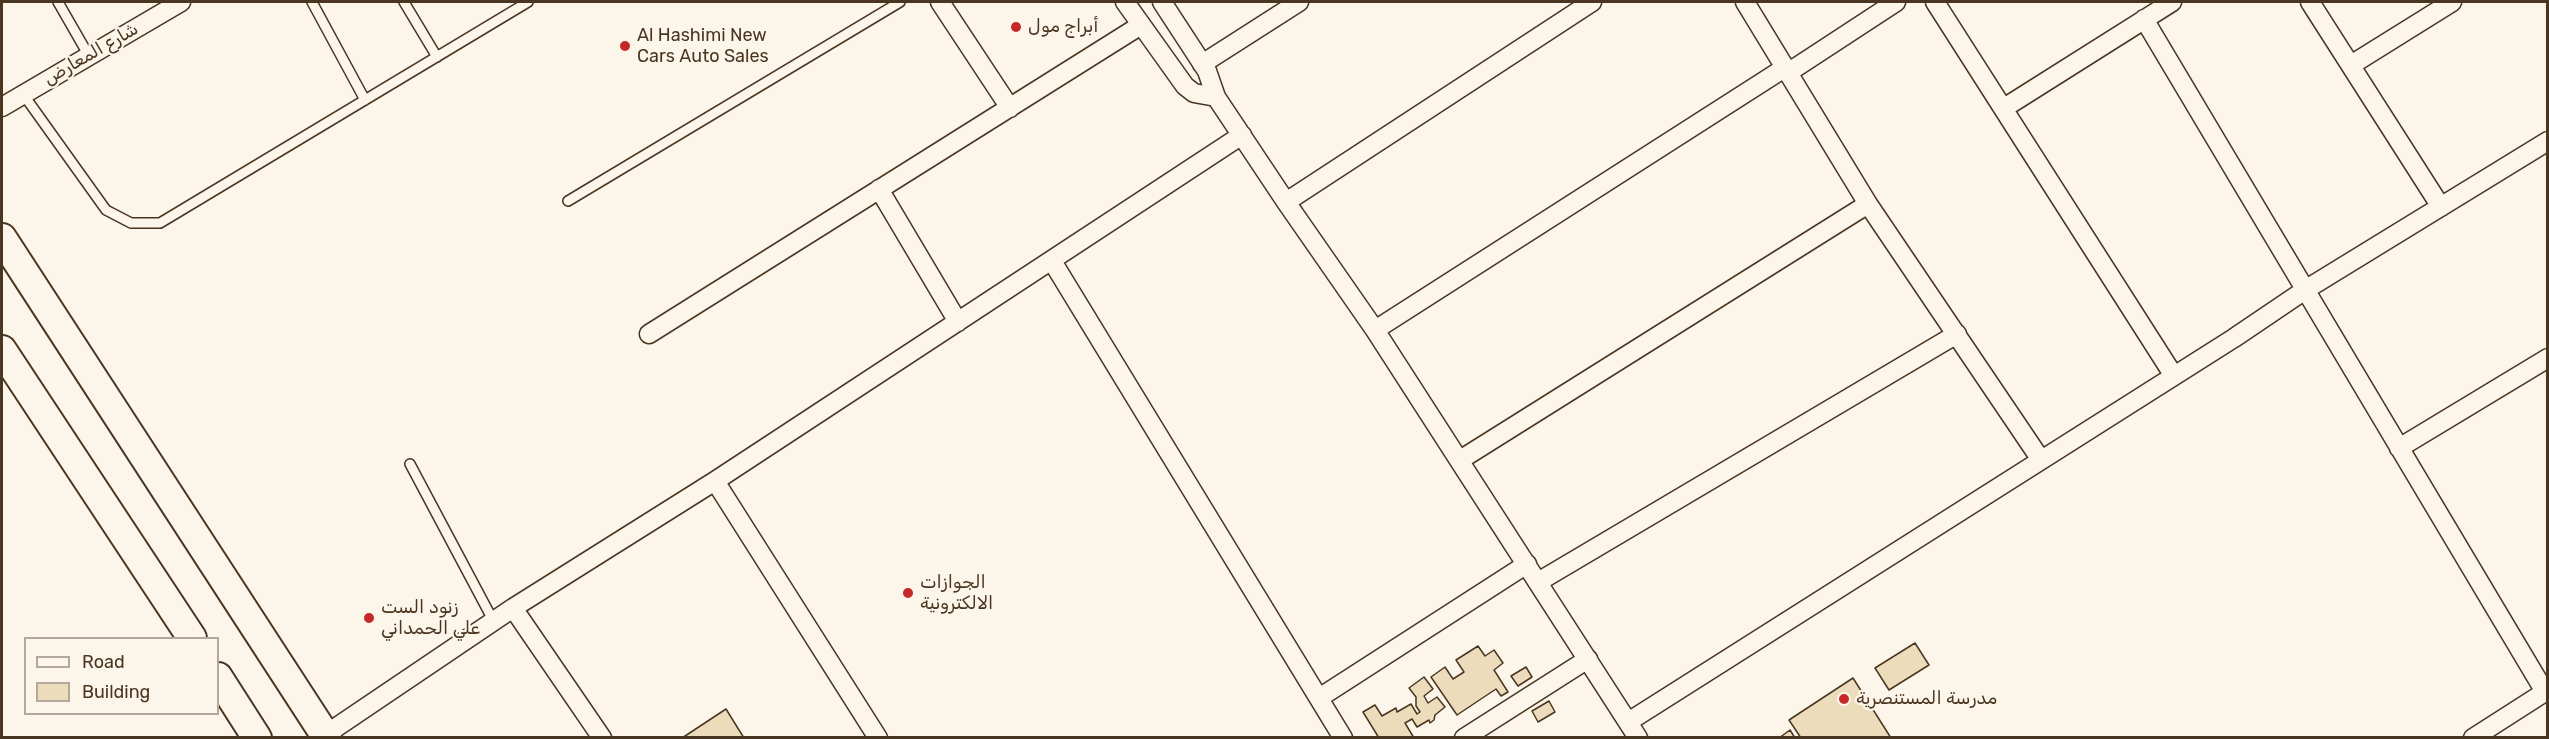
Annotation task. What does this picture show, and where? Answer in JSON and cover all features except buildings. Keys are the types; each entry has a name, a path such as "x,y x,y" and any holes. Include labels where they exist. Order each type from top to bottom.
{"main road":[{"path":"2,238 326,736"},
{"path":"2,350 191,637"},
{"path":"219,679 258,738"}],"street":[{"name":"شارع المعارض","path":"2,107 181,2"},
{"path":"943,2 1010,108"},
{"path":"1125,2 1185,86 1194,93 1216,97"},
{"path":"1162,2 1211,79 1216,97 1375,330 1638,738"},
{"path":"1202,64 1299,2"},
{"path":"1286,202 1592,2"},
{"path":"1745,2 1868,204 2041,460"},
{"path":"1375,330 1896,2"},
{"path":"1935,2 2174,376"},
{"path":"2004,108 2172,2"},
{"path":"2310,2 2441,207"},
{"path":"2351,65 2449,2"},
{"path":"2144,19 2546,691 2473,738"},
{"path":"649,334 1141,25"},
{"path":"326,736 513,608 715,481 1242,135"},
{"path":"1628,722 2174,376 2305,290 2547,141"},
{"path":"879,189 958,322"},
{"path":"1460,460 1868,204"},
{"path":"1052,261 1343,738"},
{"path":"1538,582 1957,334"},
{"path":"2399,448 2547,357"},
{"path":"715,481 878,738"},
{"path":"1319,698 1527,564"},
{"path":"513,608 603,738"},
{"path":"1464,738 1588,659"}],"lane":[{"path":"58,2 89,56"},
{"path":"312,2 365,100"},
{"path":"404,2 437,57"},
{"path":"23,94 106,210 130,223 160,224 528,2"},
{"path":"568,201 900,2"},
{"path":"410,464 494,622"}],"place":[{"name":"أبراج مول","path":"1016,27"},
{"name":"Al Hashimi New Cars Auto Sales","path":"625,46"},
{"name":"الجوازات الالكترونية","path":"908,593"},
{"name":"زنود الست علي الحمداني","path":"369,618"},
{"name":"مدرسة المستنصرية","path":"1844,699"}]}
